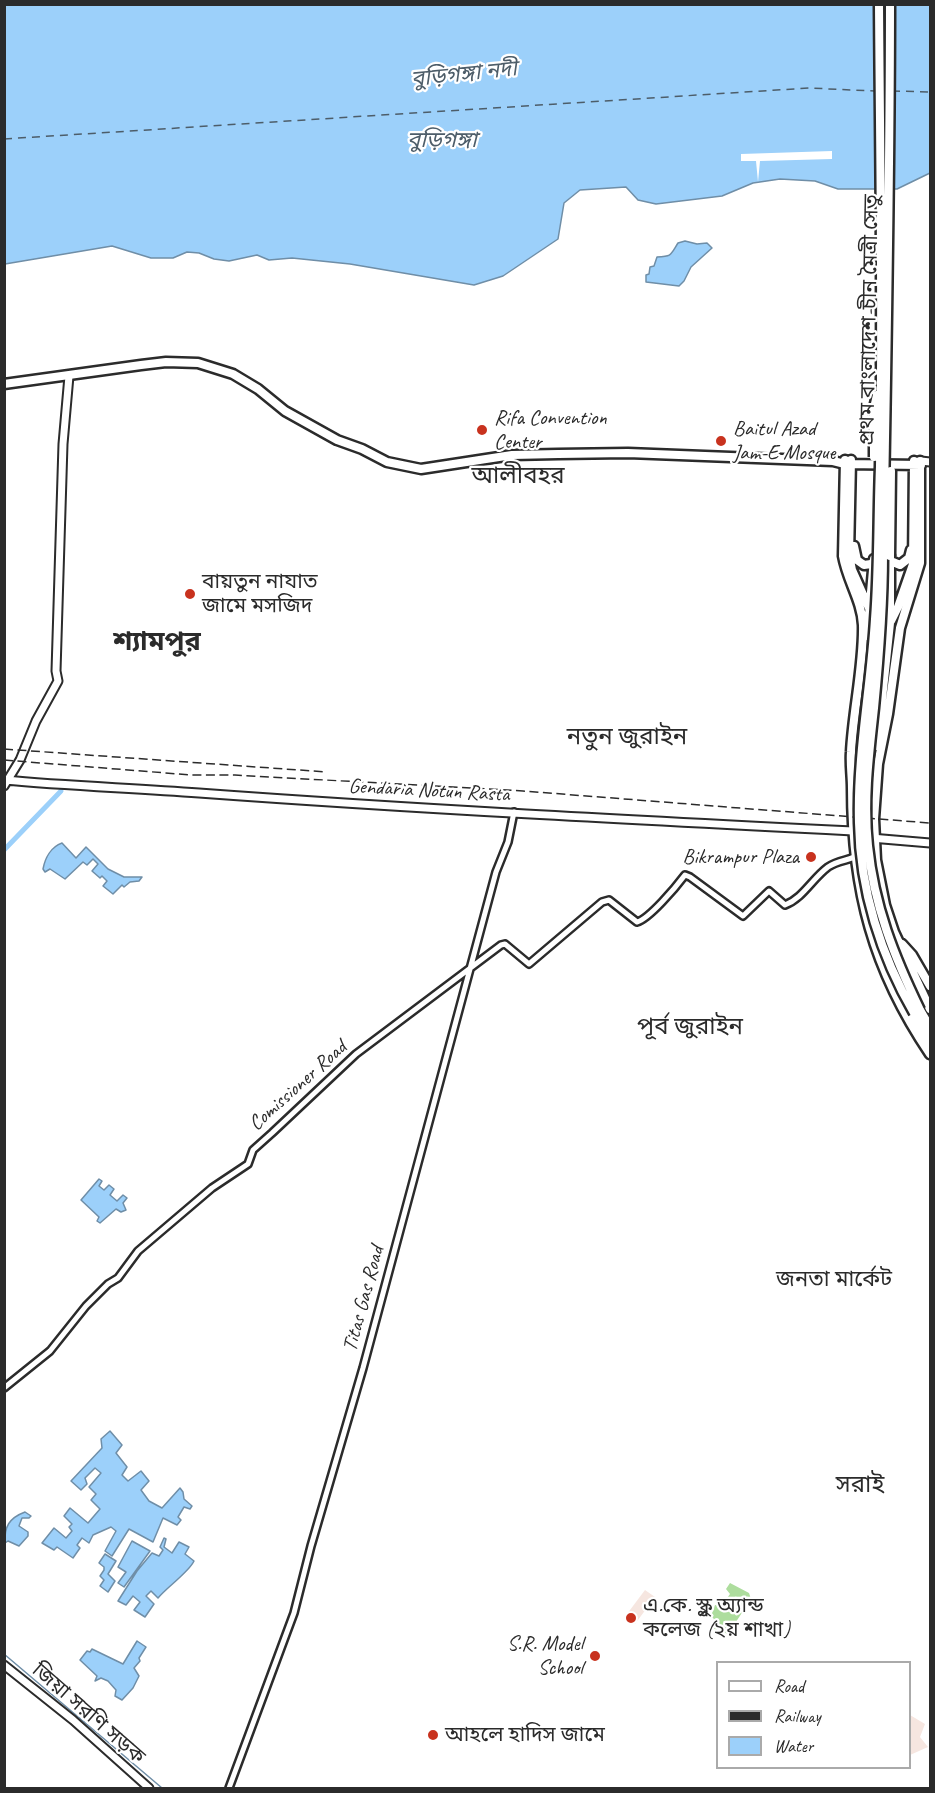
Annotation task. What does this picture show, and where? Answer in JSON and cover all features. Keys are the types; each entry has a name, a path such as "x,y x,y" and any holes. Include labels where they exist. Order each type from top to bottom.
{"highway":[{"path":"879,4 884,378 881,636 867,775 868,844 874,887 891,945 930,1041"},
{"name":"প্রথম বাংলাদেশ-চীন মৈত্রী সেতু","path":"884,378 890,4"},
{"path":"4,384 166,362 198,363 239,378 258,389 285,411 337,440 362,449 387,462 421,469 512,455 558,453 585,455 628,453 919,463"},
{"path":"884,378 892,409 876,619 860,775 860,844 875,925 888,961 917,1011 930,1027"},
{"path":"851,461 854,553 857,560 867,566 881,559 900,565 907,561 911,553 919,463"},
{"path":"851,461 850,560 852,570 876,619"},
{"path":"851,461 843,556 844,566 861,609 863,626 851,754 854,858 867,920 886,976 907,1020 930,1054"},
{"path":"881,636 898,607 913,564 919,463"},
{"path":"919,463 920,563 901,621 888,714 878,764 874,840 879,883 896,937 930,1009"},
{"path":"852,770 870,610 881,559"},
{"path":"878,764 879,713 890,623 881,559"},
{"path":"896,937 912,956 930,986"}],"main road":[{"path":"6,782 20,760 36,721 58,681 56,671 63,444 69,376"},
{"name":"Gendaria Notun Rasta","path":"6,782 341,804 852,831 874,840 930,843"},
{"name":"জিয়া সরণি সড়ক","path":"4,1665 65,1714 149,1788"}],"street":[{"name":"Titas Gas Road","path":"229,1788 294,1613 370,1343 496,872 508,842 514,812"},
{"path":"854,858 874,840"},
{"name":"Comissioner Road","path":"4,1388 50,1351 86,1306 108,1284 118,1278 138,1251 212,1188 248,1164 257,1145 272,1134 356,1054 505,944 529,963 602,902 609,900 640,922 664,901 685,875 743,916 769,891 785,905 789,904 830,866 846,858 854,858"}],"shaded area":[{"path":"645,1590 655,1597 635,1624 624,1618"},
{"path":"911,1716 925,1724 920,1737 928,1747 911,1755"}],"green space":[{"path":"730,1583 749,1593 751,1599 728,1634 711,1628 714,1619 711,1616 715,1605 721,1606 730,1594 726,1589"}],"water":[{"name":"বুড়িগঙ্গা","path":"4,5 930,5 930,173 897,189 838,189 815,181 780,179 753,183 722,196 656,204 638,200 626,187 580,190 564,203 558,239 503,276 474,285 350,264 292,258 269,260 257,255 229,261 187,252 173,258 151,258 112,246 5,264"},
{"path":"685,241 697,244 707,243 712,248 691,267 679,286 646,282 646,275 649,274 650,267 654,266 657,257 670,255 678,243"},
{"path":"62,843 76,858 86,847 108,869 124,877 142,877 139,881 130,882 124,887 122,885 113,894 103,886 107,881 92,871 98,864 93,859 87,865 83,862 65,879 50,869 45,872 43,869 47,857 55,847"},
{"path":"99,1179 102,1181 99,1186 104,1190 109,1185 114,1189 110,1195 117,1201 123,1195 127,1198 123,1203 126,1210 121,1212 116,1209 100,1223 97,1221 99,1217 81,1200"},
{"path":"110,1431 122,1445 116,1453 127,1467 122,1475 128,1481 141,1471 149,1481 141,1490 149,1501 162,1508 180,1488 184,1499 192,1506 190,1509 184,1507 178,1517 181,1520 177,1525 163,1518 153,1542 129,1529 112,1556 105,1551 116,1531 111,1527 93,1535 89,1543 82,1538 77,1545 80,1548 73,1558 57,1547 54,1550 42,1543 54,1528 66,1538 72,1531 69,1527 72,1524 64,1516 70,1508 88,1523 100,1509 91,1500 96,1494 89,1487 101,1473 95,1468 85,1478 87,1484 81,1490 71,1481 102,1448 101,1439"},
{"path":"25,1512 31,1516 22,1518 19,1526 28,1532 28,1536 19,1546 8,1541 5,1543 5,1532 11,1520"},
{"path":"164,1538 166,1539 164,1547 172,1553 179,1542 189,1547 185,1554 194,1561 188,1570 158,1598 151,1591 146,1596 154,1604 145,1617 134,1610 140,1602 133,1596 126,1605 118,1601 137,1571 152,1553 159,1556 163,1550 160,1547"},
{"path":"132,1541 150,1551 124,1587 118,1583 126,1572 118,1567"},
{"path":"105,1554 116,1561 108,1574 115,1581 108,1592 100,1586 104,1580 100,1576 104,1567 99,1563"},
{"path":"137,1641 146,1647 134,1668 139,1676 133,1688 122,1700 115,1696 116,1690 108,1681 101,1678 95,1681 97,1676 80,1660 87,1651 90,1652 92,1649 123,1664"}],"pier":[{"path":"832,151 832,159 760,161 758,182 756,161 741,161 741,154"}],"waterway":[{"path":"4,850 61,791"},
{"path":"4,1654 162,1788"}],"ferry route":[{"path":"4,139 809,88 875,91"},
{"path":"892,91 930,92"}],"railway":[{"path":"4,749 327,772"},
{"path":"4,760 191,775 235,775 523,791 930,823"}],"place":[{"name":"Rifa Convention Center","path":"482,430"},
{"name":"Baitul Azad Jam-E Mosque","path":"721,441"},
{"name":"বায়তুন নাযাত জামে মসজিদ","path":"190,594"},
{"name":"Bikrampur Plaza","path":"811,857"},
{"name":"এ.কে. স্কুল অ্যান্ড কলেজ (২য় শাখা)","path":"631,1618"},
{"name":"S.R. Model School","path":"595,1656"},
{"name":"আহলে হাদিস জামে","path":"433,1735"}],"district":[{"name":"আলীবহর","path":"518,477"},
{"name":"শ্যামপুর","path":"157,643"},
{"name":"নতুন জুরাইন","path":"627,738"},
{"name":"পূর্ব জুরাইন","path":"690,1028"},
{"name":"জনতা মার্কেট","path":"834,1280"},
{"name":"সরাই","path":"860,1486"}],"water label":[{"name":"বুড়িগঙ্গা নদী","path":"464,75"}]}
